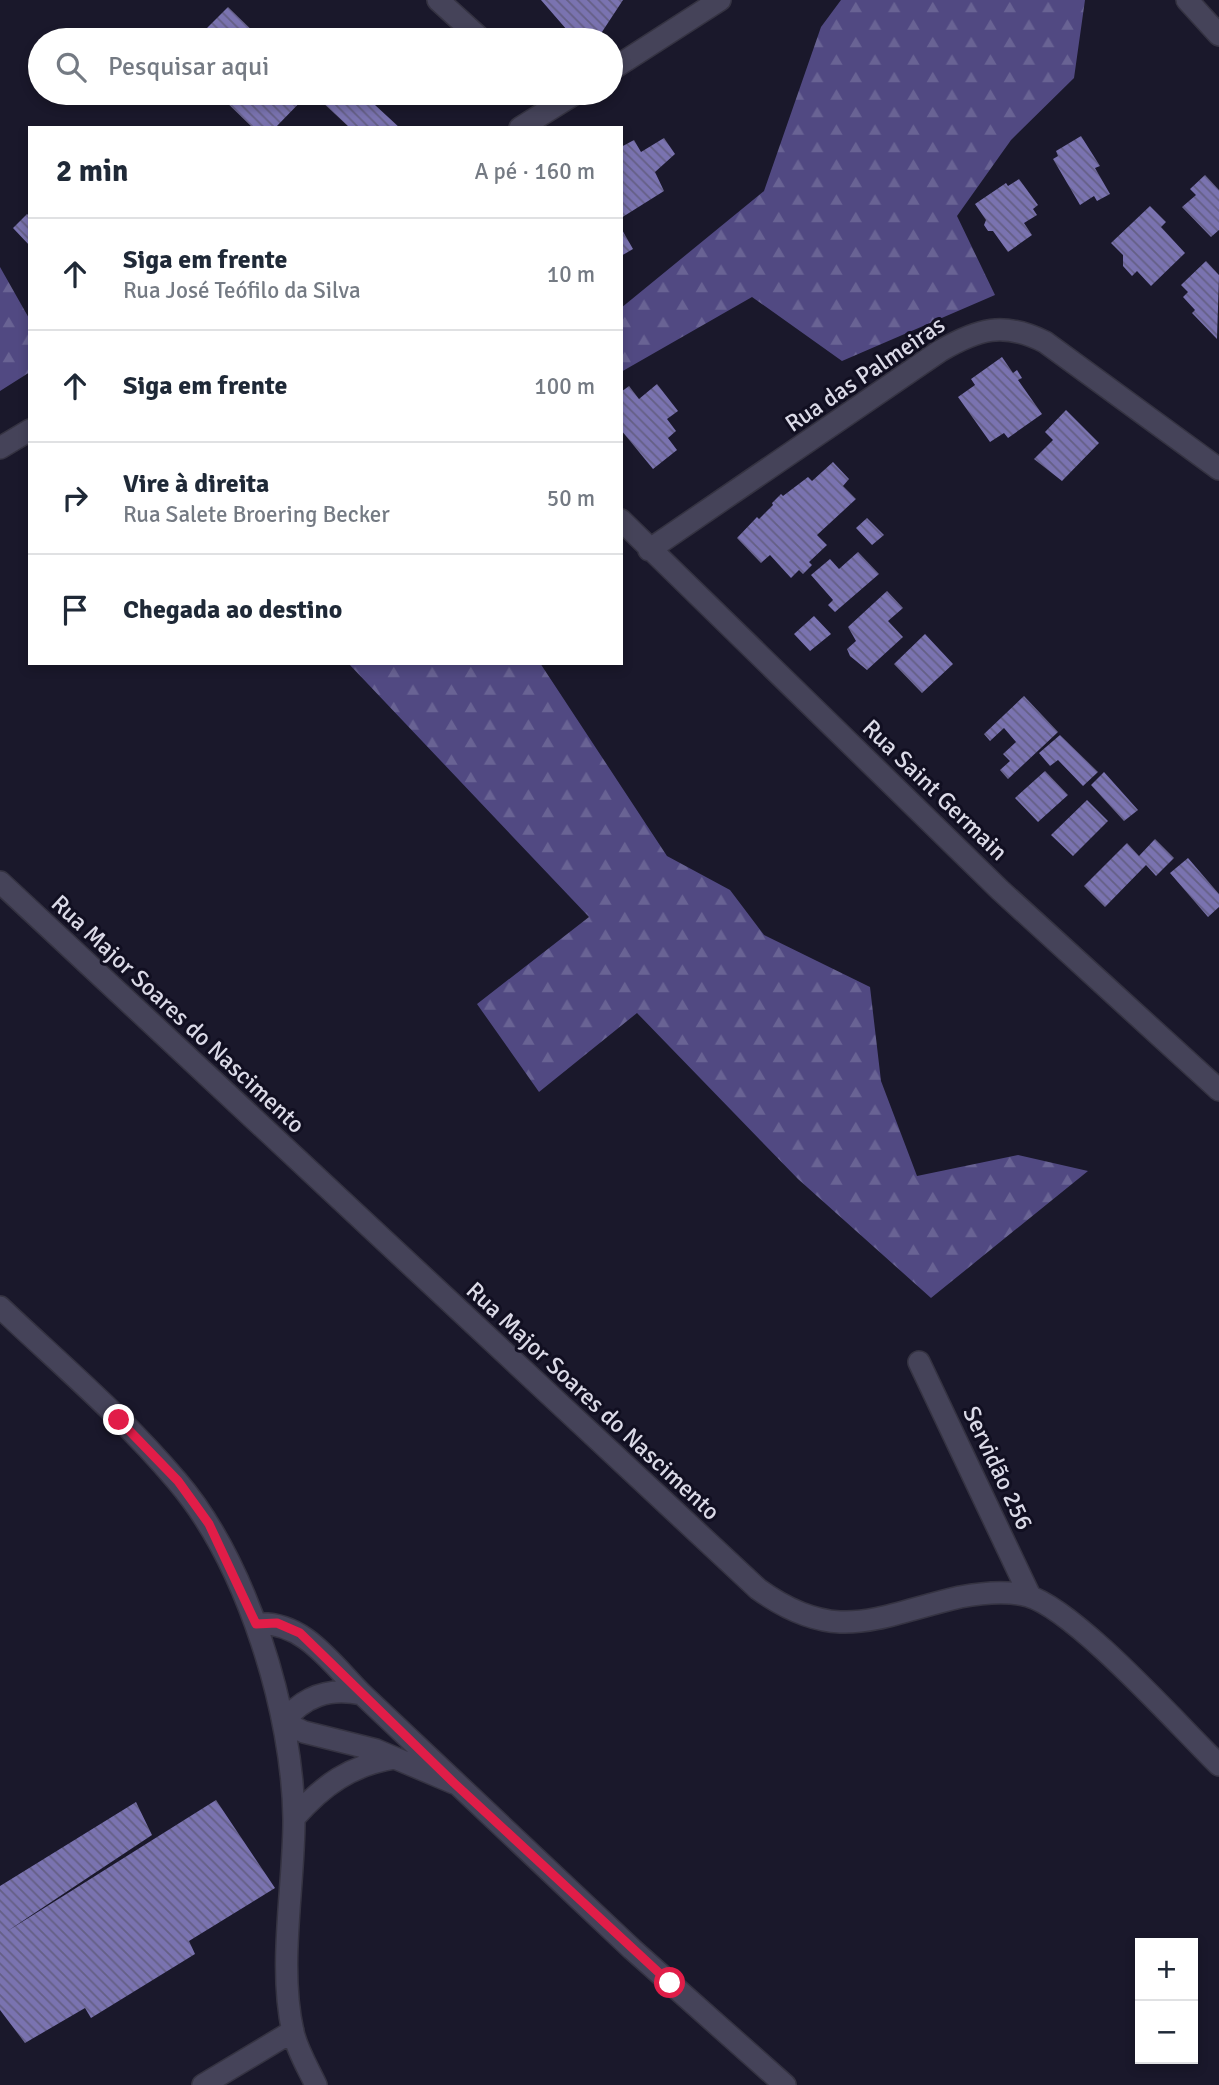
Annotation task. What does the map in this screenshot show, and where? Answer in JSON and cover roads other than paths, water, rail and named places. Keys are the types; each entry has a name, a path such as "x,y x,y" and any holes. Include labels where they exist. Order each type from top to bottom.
{"street":[{"path":"438,0 469,28"},
{"path":"623,62 720,0"},
{"path":"1187,0 1219,35"},
{"path":"522,126 541,105"},
{"name":"Rua das Palmeiras","path":"649,550 940,351 967,337 993,329 1019,330 1045,342 1219,469"},
{"path":"0,448 28,431"},
{"name":"Rua Saint Germain","path":"623,522 1000,890 1219,1090"},
{"name":"Rua Major Soares do Nascimento","path":"0,882 733,1567 778,1604 810,1618 870,1622 973,1594 1030,1596 1073,1623 1219,1765"},
{"path":"0,1307 139,1439 178,1481 209,1524 256,1624 283,1722 294,1818 288,1969 293,2031 316,2085"},
{"name":"Servidão 256","path":"919,1362 1030,1596"},
{"path":"256,1624 277,1623 300,1633 454,1783 632,1949 785,2085"},
{"path":"283,1722 293,1710 317,1694 339,1691 362,1694"},
{"path":"283,1722 304,1732 355,1743 454,1783"},
{"path":"294,1818 314,1795 344,1774 360,1766 395,1758"},
{"path":"203,2085 293,2031"}]}
